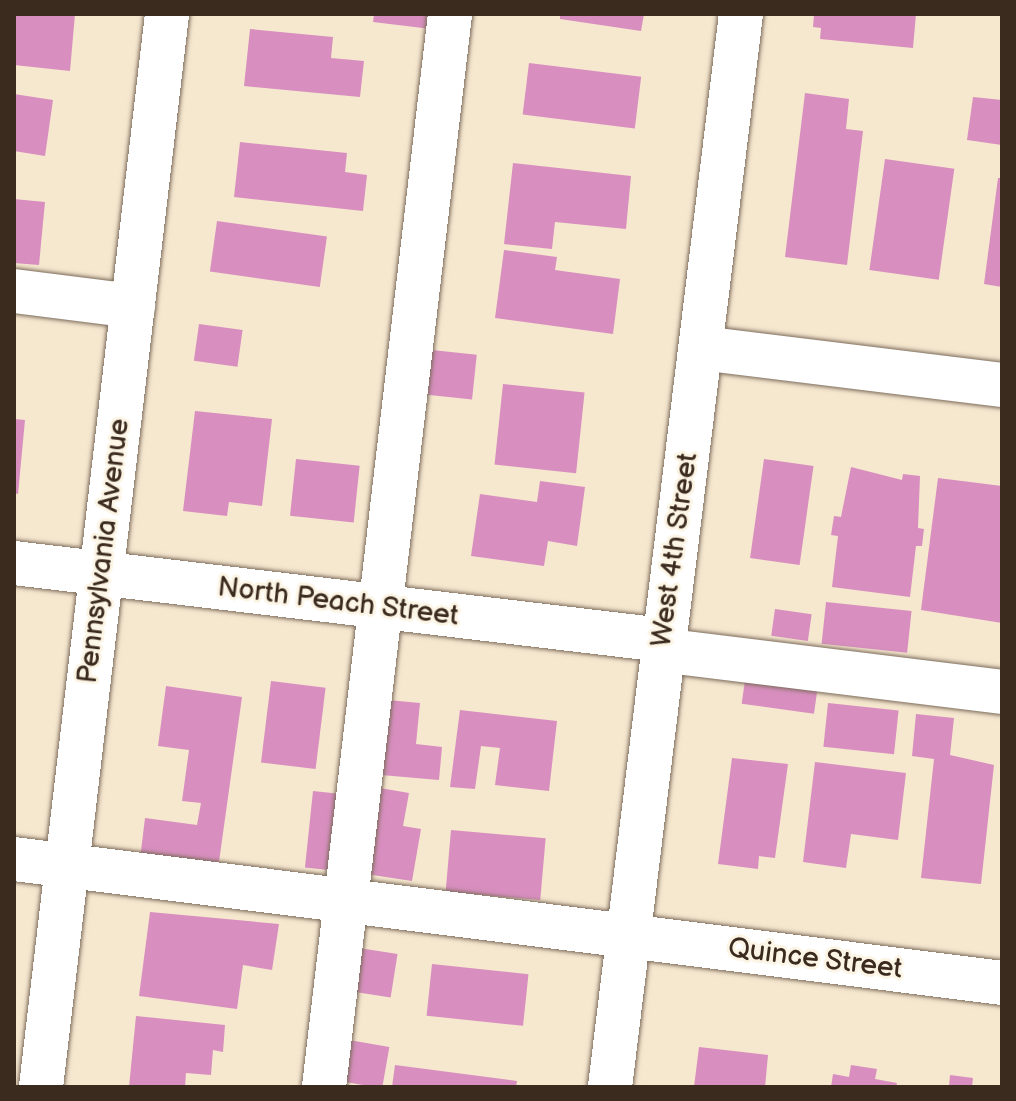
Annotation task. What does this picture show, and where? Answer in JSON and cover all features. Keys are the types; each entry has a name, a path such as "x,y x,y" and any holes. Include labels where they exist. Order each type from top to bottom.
{"street":[{"name":"Pennsylvania Avenue","path":"41,1087 167,14"},
{"path":"324,1087 450,14"},
{"name":"West 4th Street","path":"610,1087 741,14"},
{"path":"14,291 133,306"},
{"path":"701,348 1002,385"},
{"name":"North Peach Street","path":"14,563 381,607 1002,692"},
{"name":"Quince Street","path":"14,859 1002,983"}],"building":[{"path":"14,14 75,14 70,71 14,65"},
{"path":"374,14 433,14 431,29 373,22"},
{"path":"560,14 644,14 641,31 560,19"},
{"path":"814,14 916,14 913,48 820,39 821,28 813,27"},
{"path":"250,29 333,37 331,58 364,61 360,97 244,86"},
{"path":"529,63 641,77 635,128 523,115"},
{"path":"805,93 849,99 846,129 863,131 847,265 785,257"},
{"path":"14,94 53,100 45,156 14,151"},
{"path":"973,97 1002,100 1002,145 967,140"},
{"path":"240,142 347,153 345,172 367,175 363,211 234,197"},
{"path":"885,159 954,169 939,280 869,270"},
{"path":"513,163 631,176 626,229 555,222 552,249 504,244"},
{"path":"998,178 1002,178 1002,287 984,284"},
{"path":"14,199 45,202 39,265 14,263"},
{"path":"217,221 327,236 320,287 210,272"},
{"path":"504,250 557,257 555,270 620,279 613,334 495,318"},
{"path":"199,324 243,330 237,367 194,361"},
{"path":"432,350 477,355 472,399 427,395"},
{"path":"503,384 585,393 576,473 495,465"},
{"path":"195,411 272,419 262,506 229,502 227,516 183,511"},
{"path":"14,419 25,420 18,494 14,493"},
{"path":"296,459 360,466 354,522 290,516"},
{"path":"764,459 814,466 800,565 750,558"},
{"path":"851,467 902,480 903,474 920,476 918,528 924,529 922,546 916,546 910,597 832,587 838,536 831,535 834,516 841,517"},
{"path":"938,478 1002,486 1002,623 921,610"},
{"path":"540,481 585,487 577,546 548,541 544,566 471,556 480,494 537,502"},
{"path":"826,602 912,611 907,653 822,644"},
{"path":"775,609 812,614 808,641 771,636"},
{"path":"746,673 818,683 814,714 742,704"},
{"path":"271,681 326,688 316,769 261,762"},
{"path":"166,686 242,697 218,869 140,859 145,818 197,825 201,803 182,801 189,750 158,746"},
{"path":"388,700 420,703 416,744 442,747 439,780 381,775"},
{"path":"828,703 899,710 894,754 823,747"},
{"path":"460,710 557,721 549,791 495,785 500,748 481,746 475,789 450,787"},
{"path":"916,714 954,718 950,755 994,765 981,884 921,878 934,759 912,756"},
{"path":"732,758 788,764 775,858 759,856 758,869 718,864"},
{"path":"815,762 906,773 898,840 851,834 846,868 803,862"},
{"path":"380,788 409,793 403,826 421,829 412,881 366,874"},
{"path":"313,791 341,794 333,871 305,868"},
{"path":"451,830 546,838 540,900 446,892"},
{"path":"150,912 279,924 272,970 243,965 237,1009 139,996"},
{"path":"359,948 398,954 391,998 352,991"},
{"path":"432,964 528,974 523,1026 427,1016"},
{"path":"136,1016 225,1025 223,1052 213,1050 211,1075 186,1073 185,1087 129,1087"},
{"path":"349,1040 389,1047 382,1087 342,1081"},
{"path":"699,1047 768,1055 765,1087 694,1087"},
{"path":"395,1065 517,1081 516,1087 392,1087"},
{"path":"851,1065 877,1069 875,1079 897,1083 896,1087 831,1087 833,1074 849,1077"},
{"path":"950,1075 973,1078 972,1087 949,1087"}]}
